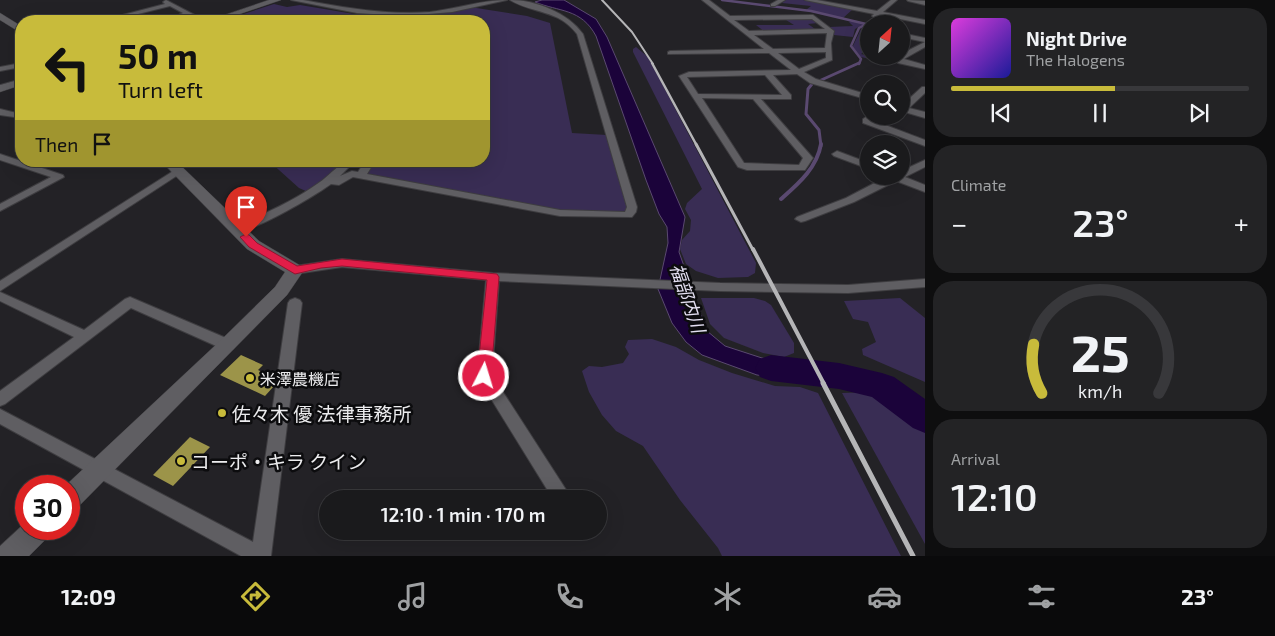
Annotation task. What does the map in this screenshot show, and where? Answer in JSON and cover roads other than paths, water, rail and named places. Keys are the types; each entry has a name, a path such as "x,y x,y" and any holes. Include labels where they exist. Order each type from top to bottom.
{"street":[{"path":"161,0 192,15"},
{"path":"230,15 277,0"},
{"path":"294,0 341,9 392,14 422,14 504,0"},
{"path":"238,228 296,204 324,186 352,174 560,213 628,215 632,207 580,34 567,19 513,0"},
{"path":"705,0 798,72 813,81 860,95"},
{"path":"773,5 782,0"},
{"path":"808,0 925,22"},
{"path":"878,13 894,0"},
{"path":"910,0 925,3"},
{"path":"126,15 172,4"},
{"path":"184,15 189,13"},
{"path":"0,16 15,26"},
{"path":"727,18 813,17 831,31"},
{"path":"747,33 831,31"},
{"path":"670,53 700,63 767,73 798,72 830,59 828,43 831,31"},
{"path":"910,37 925,42"},
{"path":"925,42 900,58 901,61 925,67"},
{"path":"755,97 808,158 802,168 747,167 741,165 683,76 700,63 770,50 829,50"},
{"path":"0,69 15,66"},
{"path":"697,96 788,97 767,73"},
{"path":"0,89 15,84"},
{"path":"910,101 925,89"},
{"path":"910,110 925,115"},
{"path":"0,112 15,115"},
{"path":"877,125 925,143"},
{"path":"837,154 860,163"},
{"path":"0,157 15,162"},
{"path":"910,170 925,163"},
{"path":"0,208 60,177 30,167"},
{"path":"0,287 172,167"},
{"path":"174,167 238,228 253,245 295,270 342,263 493,277 720,287 848,289 925,283"},
{"path":"324,186 344,167"},
{"path":"361,176 366,167"},
{"path":"910,182 925,189"},
{"path":"801,219 850,200 879,185"},
{"path":"80,488 281,291 295,270"},
{"path":"493,277 484,376 557,490"},
{"path":"0,296 86,336"},
{"path":"0,400 130,302 228,344"},
{"path":"0,416 261,556 295,303"},
{"path":"10,556 27,540"}],"water":[{"path":"542,0 564,0 596,19 607,37 685,217 679,252 707,331 725,346 762,358 783,363 802,361 812,380 757,375 702,355 686,342 672,323 658,289 668,243 667,227 659,214 646,180 596,36 584,20 569,12 535,2"}],"waterway":[{"path":"722,0 811,11 866,24 859,28 851,46 861,59 859,64"},
{"path":"819,81 859,63"},
{"path":"812,84 808,89 806,114 819,130 821,145"},
{"path":"781,199 811,168 819,153 821,145"},
{"name":"福部内川","path":"771,368 839,376 882,386 925,418"}],"railway":[{"path":"602,0 632,32 653,64"},
{"path":"652,63 697,146"},
{"path":"696,144 753,250"},
{"path":"753,249 824,384"},
{"path":"823,383 913,556"}],"place":[{"name":"米澤農機店","path":"250,378"},
{"name":"佐々木 優 法律事務所","path":"222,413"},
{"name":"コーポ・キラ クイン","path":"181,461"}]}
